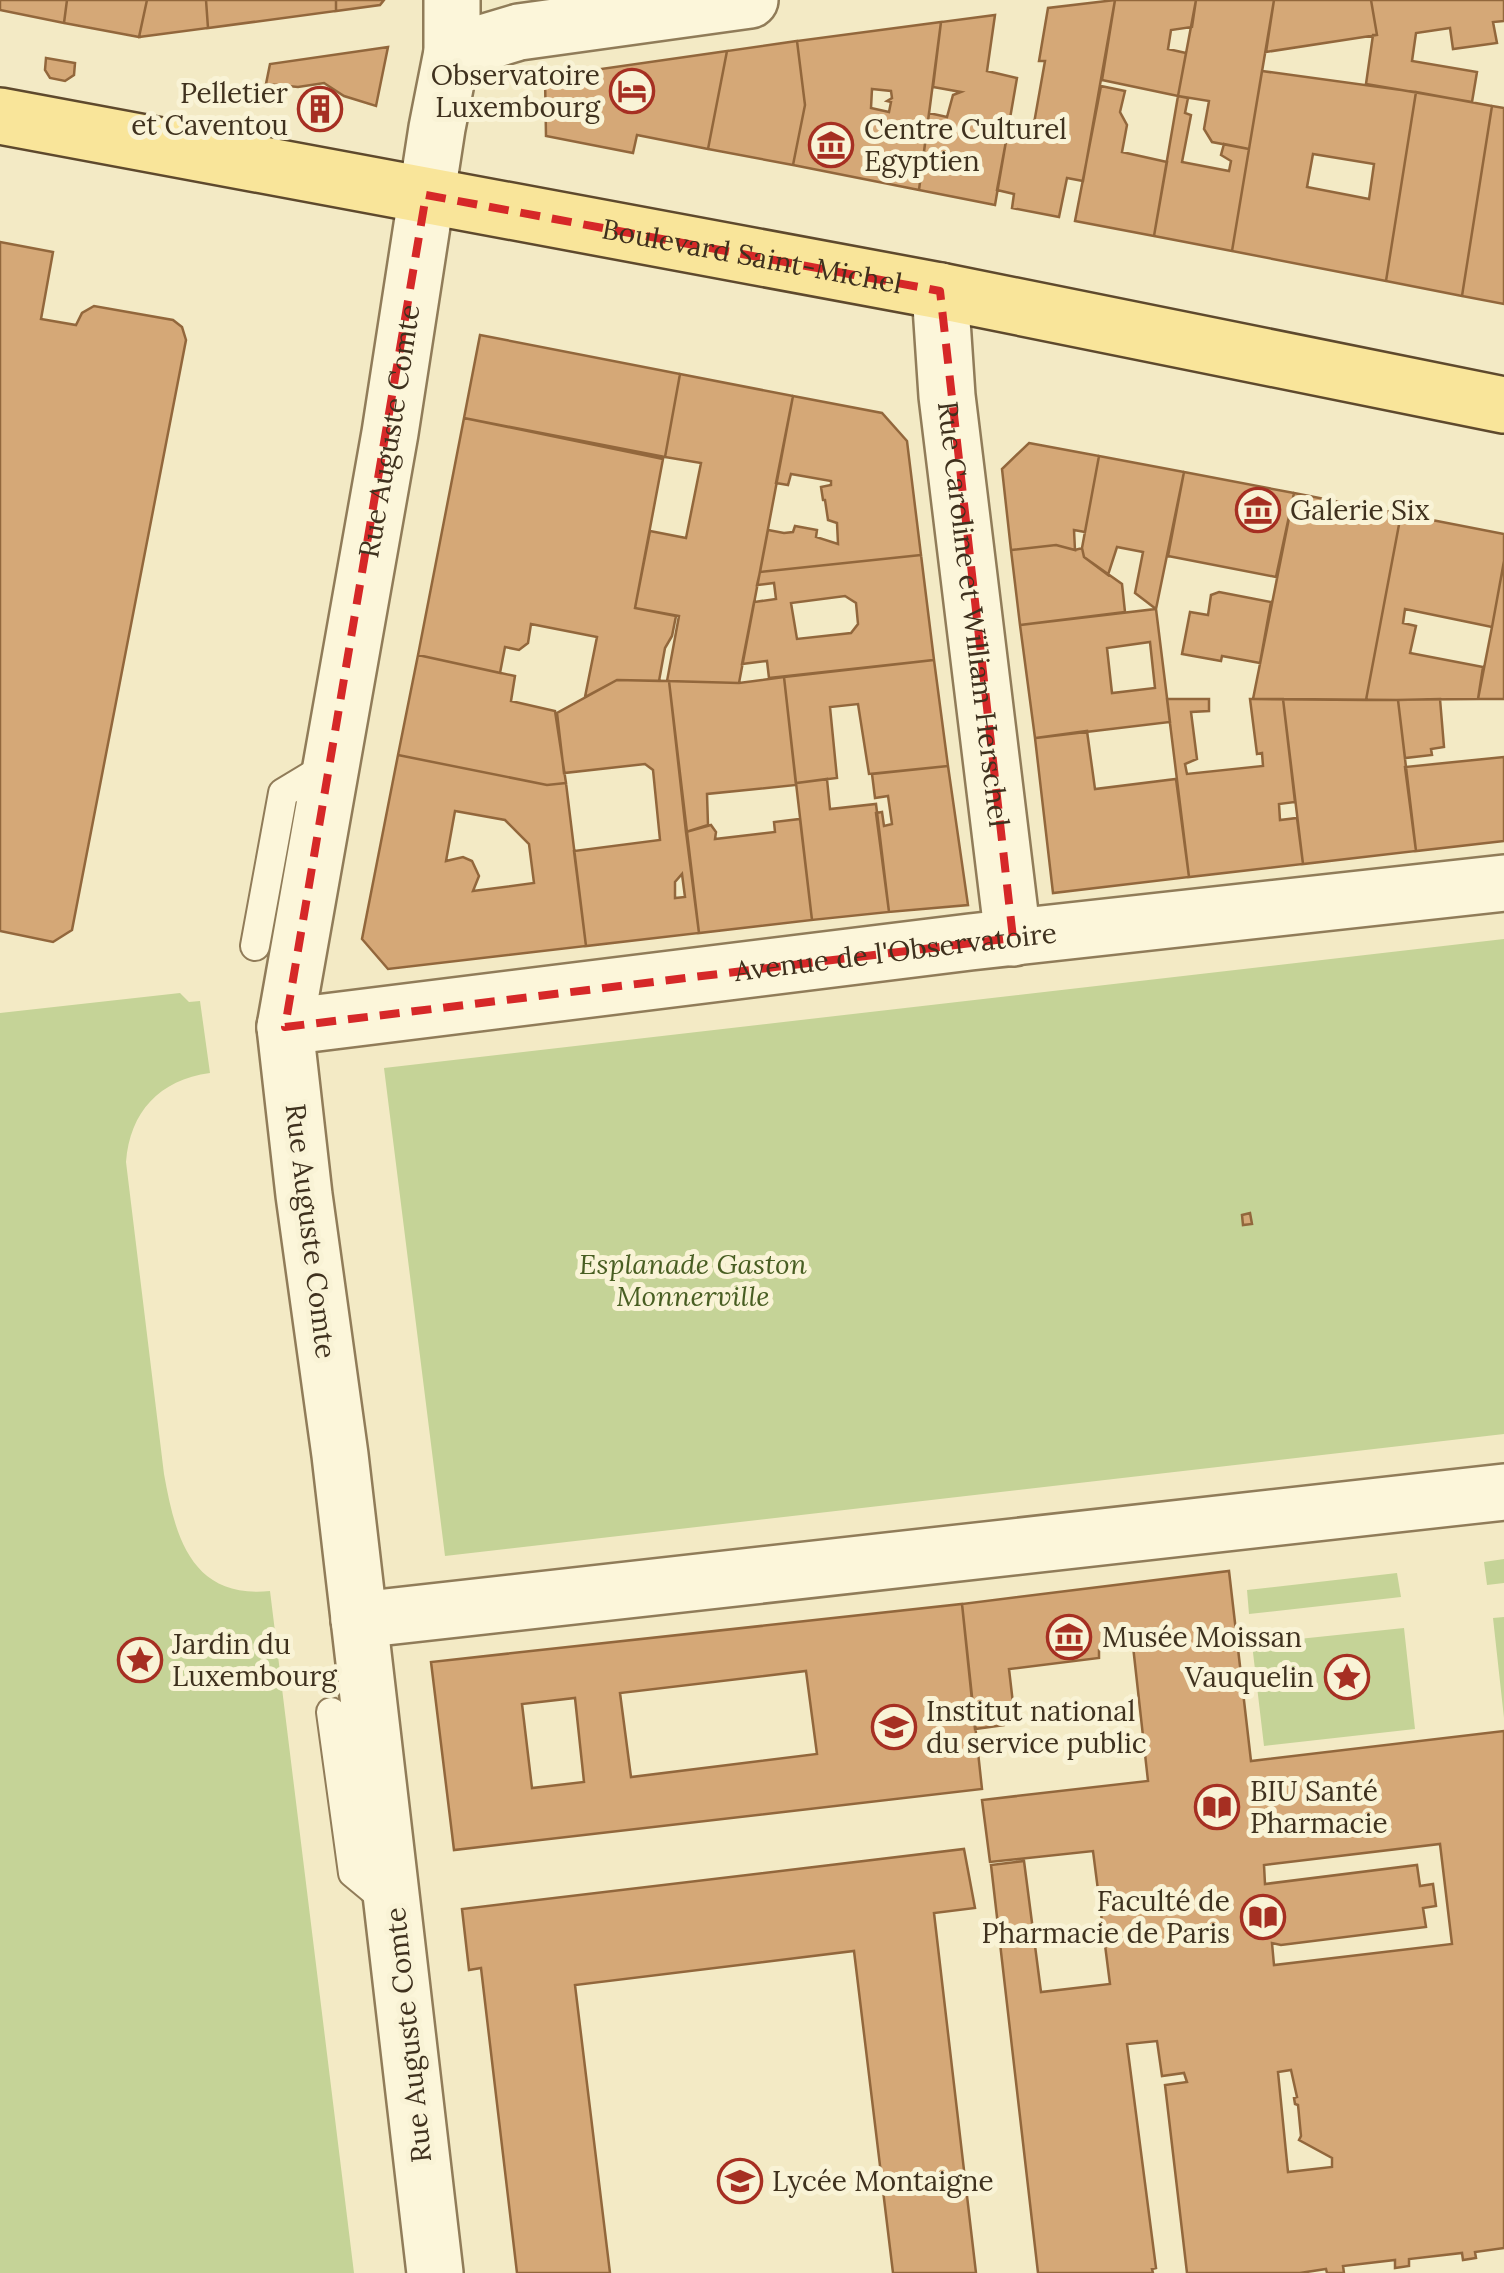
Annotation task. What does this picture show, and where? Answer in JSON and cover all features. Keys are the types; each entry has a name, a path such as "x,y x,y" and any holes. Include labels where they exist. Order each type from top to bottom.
{"main road":[{"name":"Boulevard Saint-Michel","path":"0,116 940,291 1504,406"}],"street":[{"path":"452,26 519,32 750,0"},
{"name":"Rue Auguste Comte","path":"435,2273 394,1907 285,1026 390,432 452,26"},
{"name":"Rue Caroline et William Herschel","path":"940,291 947,396 1012,938"},
{"name":"Avenue de l'Observatoire","path":"285,1026 1504,883"},
{"path":"359,1620 1504,1492"}],"lane":[{"path":"255,946 282,793 332,763"},
{"path":"331,1712 353,1873 394,1907"}],"highlighted area":[{"path":"426,195 940,291 1013,938 285,1027"}],"green space":[{"name":"Esplanade Gaston Monnerville","path":"1504,939 1504,1434 445,1556 384,1068"},
{"name":"Jardin du Luxembourg","path":"180,993 189,1002 200,1001 210,1073 176,1083 150,1101 134,1128 126,1162 164,1474 182,1540 205,1574 222,1585 243,1591 270,1591 354,2273 0,2273 0,1013"},
{"path":"1504,1559 1504,1583 1487,1585 1484,1562"},
{"path":"1397,1573 1401,1597 1249,1614 1247,1590"},
{"path":"1504,1617 1504,1718 1493,1618"},
{"path":"1404,1628 1415,1729 1264,1746 1252,1644"}],"building":[{"path":"0,0 67,0 64,23 0,10"},
{"path":"67,0 147,0 139,37 64,23"},
{"path":"147,0 206,0 208,28 139,37"},
{"path":"206,0 336,0 336,11 208,28"},
{"path":"336,0 384,0 380,5 336,11"},
{"path":"1115,0 1196,0 1192,27 1171,30 1168,49 1186,53 1178,96 1102,80"},
{"path":"1115,0 1083,181 1067,178 1059,217 1012,208 1014,194 997,190 1009,125 1033,129 1045,61 1039,61 1048,8"},
{"path":"1196,0 1274,0 1249,149 1212,142 1204,129 1209,101 1178,96"},
{"path":"1274,0 1371,0 1377,35 1266,52"},
{"path":"1371,0 1504,0 1504,21 1493,22 1497,43 1453,49 1450,28 1416,33 1412,61 1477,72 1472,102 1366,84 1373,35 1377,35"},
{"path":"995,15 987,71 1017,78 995,205 919,190 929,113 947,117 953,95 961,92 933,87 941,22"},
{"path":"941,22 919,190 793,165 805,105 797,41","holes":["872,89 891,91 892,98 887,101 891,102 889,112 871,108"]},
{"path":"797,41 805,105 793,165 708,149 727,51"},
{"path":"388,47 376,106 344,96 324,83 298,87 266,84 270,64"},
{"name":"Observatoire Luxembourg","path":"727,51 708,149 637,135 633,153 546,136 545,77"},
{"path":"46,58 75,63 74,75 65,81 50,78 45,70"},
{"path":"1262,71 1416,92 1386,281 1232,251","holes":["1313,154 1374,164 1369,199 1307,187"]},
{"path":"1101,86 1125,91 1120,112 1127,125 1122,152 1167,162 1154,236 1075,221"},
{"path":"1416,92 1492,106 1462,296 1386,281"},
{"path":"1178,96 1188,98 1185,113 1191,115 1182,162 1229,171 1231,161 1221,155 1224,144 1249,149 1232,251 1154,236"},
{"name":"Pelletier et Caventou","path":"308,102 333,106 332,115 307,111"},
{"path":"1492,106 1504,108 1504,304 1462,296"},
{"path":"0,242 53,252 41,319 76,325 82,313 94,306 173,320 182,327 186,340 72,930 53,942 0,931"},
{"path":"480,335 680,374 665,457 464,418"},
{"path":"680,374 793,396 739,683 667,681 679,616 635,608 650,531 686,538 701,463 665,457"},
{"path":"793,396 882,413 907,441 921,555 760,572 768,530 793,532 795,526 817,530 816,537 838,544 837,523 828,520 821,487 831,485 831,481 791,474 788,485 776,483"},
{"path":"464,418 663,459 635,608 676,616 659,681 617,680 585,697 597,637 531,624 528,643 519,650 505,647 500,673 418,655"},
{"path":"1029,443 1099,456 1085,532 1074,530 1075,550 1056,545 1011,550 1002,469"},
{"path":"1099,456 1184,472 1156,609 1135,593 1143,552 1117,547 1108,575 1084,557 1082,548"},
{"path":"1184,472 1294,493 1276,577 1168,556"},
{"path":"1294,493 1401,514 1366,700 1253,699"},
{"path":"1401,514 1504,534 1504,561 1492,627 1405,609 1403,623 1416,626 1410,653 1483,667 1478,699 1366,700"},
{"path":"1056,545 1082,548 1084,557 1122,584 1125,612 1020,625 1011,550"},
{"path":"921,555 934,660 769,678 767,661 742,664 754,602 776,599 774,583 757,585 760,572","holes":["845,596 856,603 858,624 851,633 797,639 791,603"]},
{"path":"1504,561 1504,699 1478,699 1492,627"},
{"path":"1219,592 1271,602 1260,663 1182,654 1190,612 1208,615 1211,595"},
{"path":"1156,609 1170,722 1035,738 1020,625","holes":["1150,642 1155,688 1112,693 1107,648"]},
{"path":"418,655 515,676 511,701 555,711 566,783 547,785 398,755"},
{"path":"934,660 948,766 869,774 858,704 830,707 837,778 796,783 784,677"},
{"path":"784,677 796,785 707,794 708,825 686,832 669,681 739,683"},
{"path":"617,680 669,681 699,933 586,946 574,851 660,840 653,770 645,764 564,773 557,713","holes":["682,874 685,897 675,898 675,882"]},
{"path":"1167,699 1209,699 1209,711 1191,712 1197,759 1185,764 1187,774 1263,766 1262,753 1257,754 1250,699 1283,699 1295,802 1279,804 1280,820 1297,818 1303,864 1189,877"},
{"path":"1283,699 1398,700 1416,851 1303,864"},
{"path":"1440,699 1444,747 1431,749 1432,755 1405,758 1398,700"},
{"path":"1087,731 1095,789 1176,779 1189,877 1053,893 1035,738"},
{"path":"398,755 547,785 566,783 586,946 388,969 362,939","holes":["455,811 505,820 529,844 534,883 473,891 479,876 472,861 463,857 446,861"]},
{"path":"1504,757 1504,841 1416,851 1405,767"},
{"path":"948,766 968,905 889,912 876,813 882,812 884,826 892,824 888,796 875,798 872,774"},
{"path":"827,779 830,809 876,804 889,912 812,920 796,783"},
{"path":"800,819 812,920 699,933 686,832 711,825 715,839 775,832 774,822"},
{"path":"1250,1213 1252,1224 1243,1225 1242,1215"},
{"name":"Faculté de Pharmacie de Paris","path":"1229,1571 1251,1761 1504,1731 1504,2248 1475,2252 1476,2258 1463,2260 1462,2253 1409,2259 1409,2266 1395,2268 1395,2260 1343,2266 1344,2273 1327,2273 1326,2269 1300,2273 1187,2273 1165,2085 1187,2082 1184,2073 1162,2076 1157,2041 1127,2044 1156,2268 1153,2273 1038,2273 991,1865 1024,1861 1041,1992 1110,1984 1093,1851 990,1862 982,1800 1148,1781 1133,1646 1099,1650 1099,1658 1009,1669 1014,1712 1004,1725 975,1729 962,1604","holes":["1440,1844 1452,1944 1274,1965 1272,1943 1426,1927 1423,1908 1436,1906 1433,1884 1420,1886 1417,1865 1265,1884 1264,1865","1291,2070 1299,2140 1332,2158 1332,2167 1288,2172 1278,2072"]},
{"name":"Institut national du service public","path":"962,1604 982,1789 454,1850 431,1662","holes":["806,1671 817,1754 631,1777 620,1693","575,1698 584,1782 532,1788 522,1704"]},
{"path":"964,1849 975,1908 934,1913 976,2273 893,2273 854,1951 575,1985 610,2273 517,2273 481,1968 469,1970 462,1909"}],"place":[{"name":"Observatoire Luxembourg","path":"632,91"},
{"name":"Pelletier et Caventou","path":"320,109"},
{"name":"Centre Culturel Egyptien","path":"831,145"},
{"name":"Galerie Six","path":"1258,510"},
{"name":"Musée Moissan","path":"1069,1637"},
{"name":"Jardin du Luxembourg","path":"140,1660"},
{"name":"Vauquelin","path":"1347,1677"},
{"name":"Institut national du service public","path":"894,1727"},
{"name":"BIU Santé Pharmacie","path":"1217,1807"},
{"name":"Faculté de Pharmacie de Paris","path":"1263,1917"},
{"name":"Lycée Montaigne","path":"740,2181"}]}
